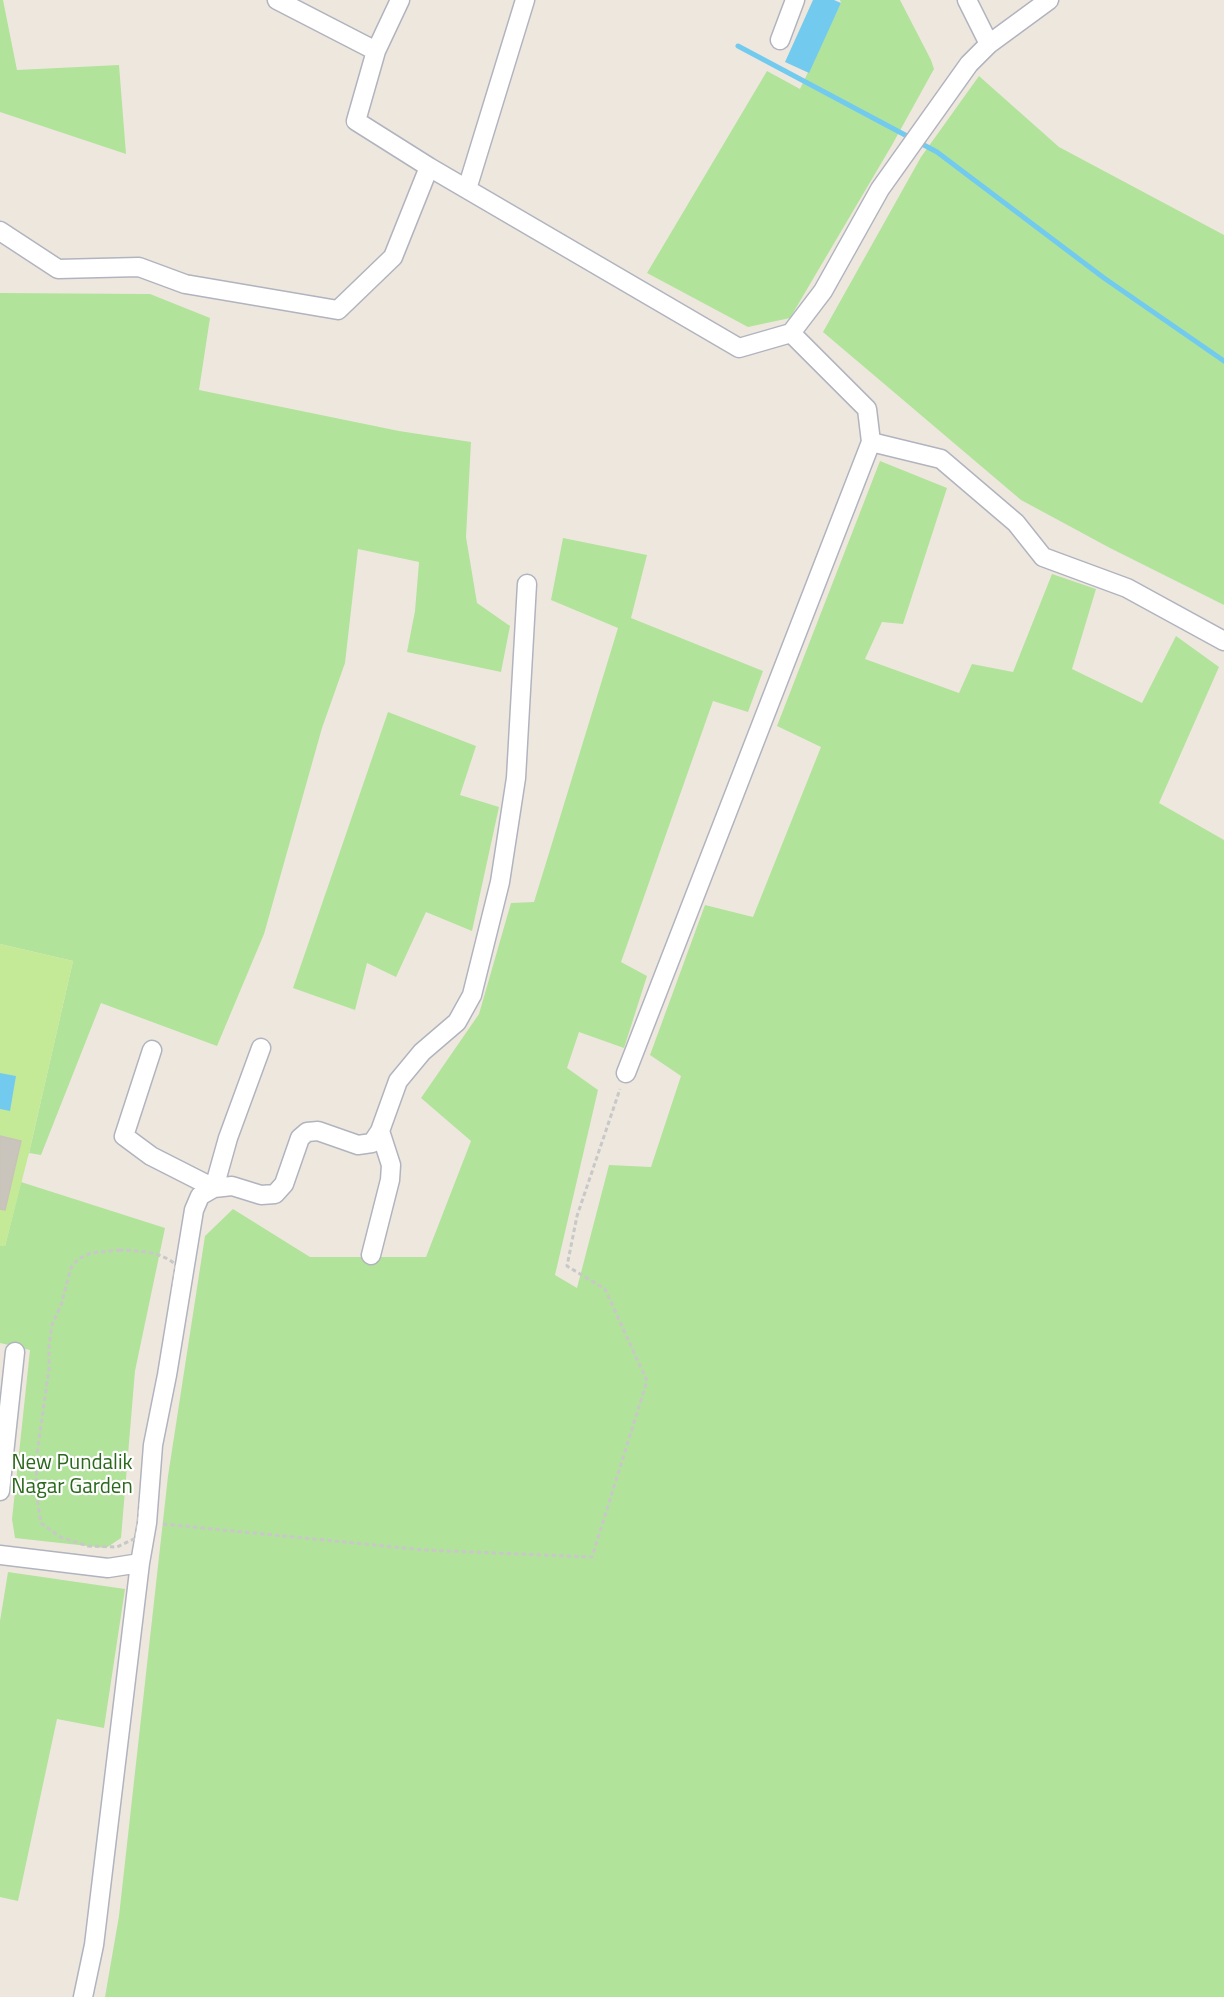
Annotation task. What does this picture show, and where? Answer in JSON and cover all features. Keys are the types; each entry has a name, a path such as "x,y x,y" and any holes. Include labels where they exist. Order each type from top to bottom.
{"street":[{"path":"277,0 376,51"},
{"path":"400,0 376,51 356,121 467,189 739,348 791,333 823,291 880,189 969,64 989,44 1049,0"},
{"path":"467,189 525,0"},
{"path":"780,40 795,0"},
{"path":"968,0 989,44"},
{"path":"0,231 58,269 139,267 185,284 338,310 393,257 429,166"},
{"path":"626,1073 871,442 867,409 791,333"},
{"path":"871,442 941,459 1016,524 1043,557 1127,588 1224,642"},
{"path":"83,1997 94,1945 140,1563 147,1522 153,1445 167,1376 194,1210 200,1196 214,1188 232,1186 261,1195 275,1194 284,1184 300,1138 307,1132 318,1131 358,1145 372,1143 380,1131 398,1081 422,1052 458,1022 472,994 500,882 516,778 527,584"},
{"path":"214,1188 228,1138 261,1048"},
{"path":"152,1050 124,1136 151,1156 214,1188"},
{"path":"371,1255 391,1172 388,1151 380,1131"},
{"path":"0,1491 15,1352"},
{"path":"0,1555 108,1568 140,1563"}],"path":[{"path":"147,1522 424,1550 592,1557 647,1381 605,1289 567,1266 577,1216 626,1073"},
{"path":"119,1250 144,1252 170,1260 176,1265 165,1357 152,1417 136,1538 117,1547 88,1546 60,1537 41,1523 36,1493 37,1454 49,1369 52,1325 61,1305 71,1268 78,1259 91,1253 119,1250"}],"green space":[{"path":"0,0 3,0 17,70 119,65 126,154 0,112"},
{"path":"840,0 900,0 934,69 790,318 748,327 647,273 767,71 800,89 841,3"},
{"path":"979,76 1059,147 1224,235 1224,605 1021,500 823,332 921,157"},
{"path":"0,293 150,294 210,318 199,390 399,431 471,442 466,537 477,603 510,626 501,672 407,652 415,611 419,562 358,549 345,663 322,728 264,934 217,1046 101,1003 41,1155 29,1153 73,961 0,944"},
{"path":"880,461 947,488 903,624 882,622 865,659 959,693 972,664 1013,672 1052,574 1096,589 1072,669 1142,703 1176,636 1219,667 1159,803 1224,840 1224,1997 105,1997 119,1916 168,1476 205,1236 233,1209 310,1257 426,1257 471,1141 421,1098 479,1014 511,903 534,902 618,628 551,600 563,538 647,555 631,618 763,671 748,712 713,701 621,962 647,976 624,1048 579,1032 567,1068 598,1090 555,1275 577,1288 609,1165 651,1167 681,1076 650,1055 705,905 753,917 821,747 777,726"},
{"path":"388,712 476,746 460,795 499,807 472,931 426,912 396,977 367,963 355,1010 293,988"},
{"path":"0,944 73,961 5,1246 0,1246"},
{"name":"New Pundalik Nagar Garden","path":"21,1182 165,1228 135,1371 121,1538 106,1548 15,1538 12,1519 30,1350 0,1343 0,1246 5,1246"},
{"path":"8,1572 125,1589 104,1728 57,1719 18,1901 0,1897 0,1621"}],"water":[{"path":"813,0 834,0 841,3 809,73 785,62"},
{"path":"0,1073 16,1076 10,1111 0,1109"}],"building":[{"path":"0,1136 21,1141 5,1210 0,1209"}],"waterway":[{"path":"738,46 937,152 1104,278 1224,361"}]}
